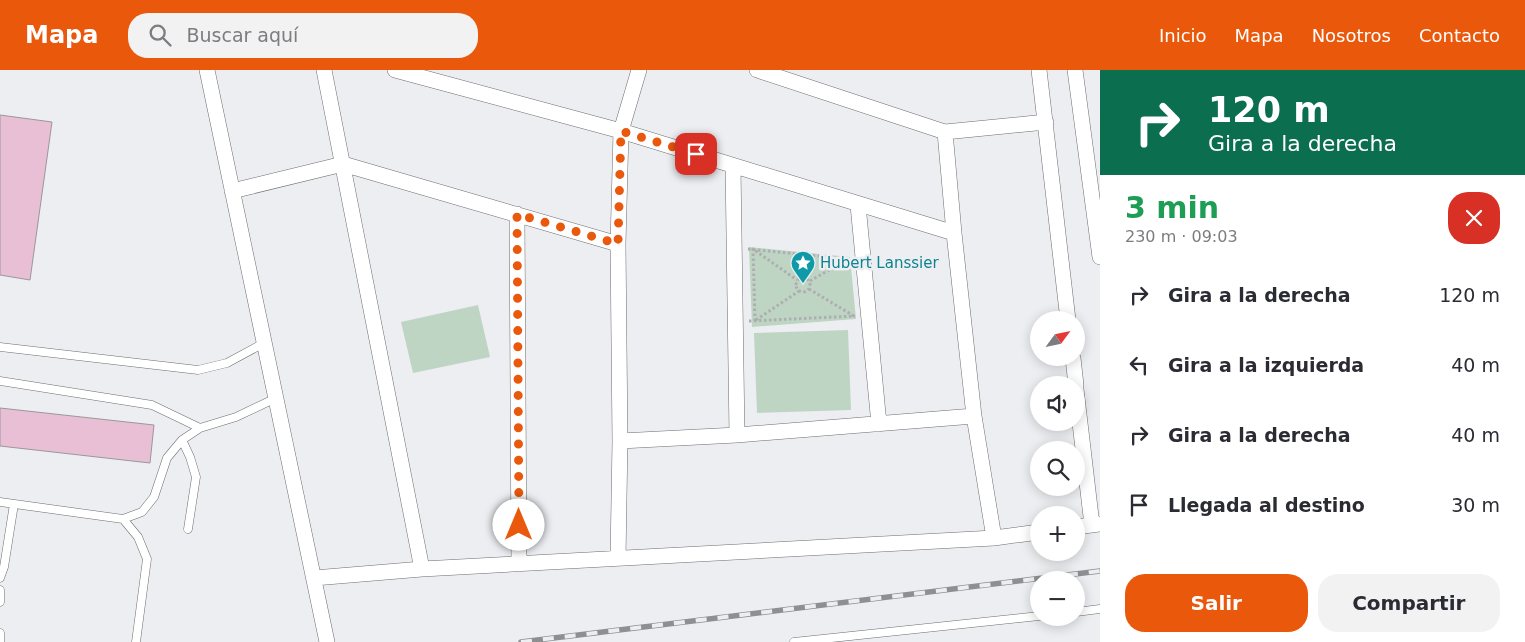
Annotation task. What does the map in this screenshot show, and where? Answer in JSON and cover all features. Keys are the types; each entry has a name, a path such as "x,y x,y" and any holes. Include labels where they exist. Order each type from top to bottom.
{"street":[{"path":"206,70 327,642"},
{"path":"324,70 422,569"},
{"path":"395,70 621,131 954,233"},
{"path":"618,558 620,441 618,244 621,131 639,70"},
{"path":"757,70 945,132 1046,122"},
{"path":"1039,70 1067,311"},
{"path":"1075,70 1100,257"},
{"path":"945,132 974,416 994,538"},
{"path":"232,191 343,164 618,244"},
{"path":"733,166 738,435"},
{"path":"858,205 856,260 861,315 879,424"},
{"path":"517,214 519,564"},
{"path":"620,441 738,435 974,416"},
{"path":"1082,431 1096,525"},
{"path":"314,578 422,569 994,538 1030,533"}],"lane":[{"path":"0,347 198,370 227,363 264,343"},
{"path":"0,381 152,405 200,428"},
{"path":"0,502 123,519 142,512 154,497 168,458 182,440 200,428 236,418 276,398"},
{"path":"182,440 196,477 188,528"},
{"path":"0,578 4,567 14,504"},
{"path":"123,519 138,537 147,559 136,642"},
{"path":"0,590 0,602"},
{"path":"1085,611 1100,609"},
{"path":"794,642 1030,617"},
{"path":"0,633 0,642"}],"path":[{"path":"734,247 856,260"},
{"path":"753,249 797,280"},
{"path":"753,249 756,321"},
{"path":"810,281 856,260"},
{"path":"797,280 804,277 810,281"},
{"path":"797,280 796,288 799,291"},
{"path":"809,289 810,281"},
{"path":"756,321 799,291 803,292 809,289"},
{"path":"809,289 861,315"},
{"path":"736,322 861,315"}],"green space":[{"path":"749,247 850,257 856,319 752,327"},
{"path":"478,305 490,357 413,373 401,322"},
{"path":"848,330 851,410 757,413 754,333"}],"building":[{"path":"0,115 52,122 30,280 0,275"},
{"path":"0,408 154,425 150,463 0,446"}],"railway":[{"path":"521,642 1100,571"}],"place":[{"name":"Hubert Lanssier","path":"803,284"}],"route":[{"path":"519,525 517,214 618,244 621,131 696,154"}]}
